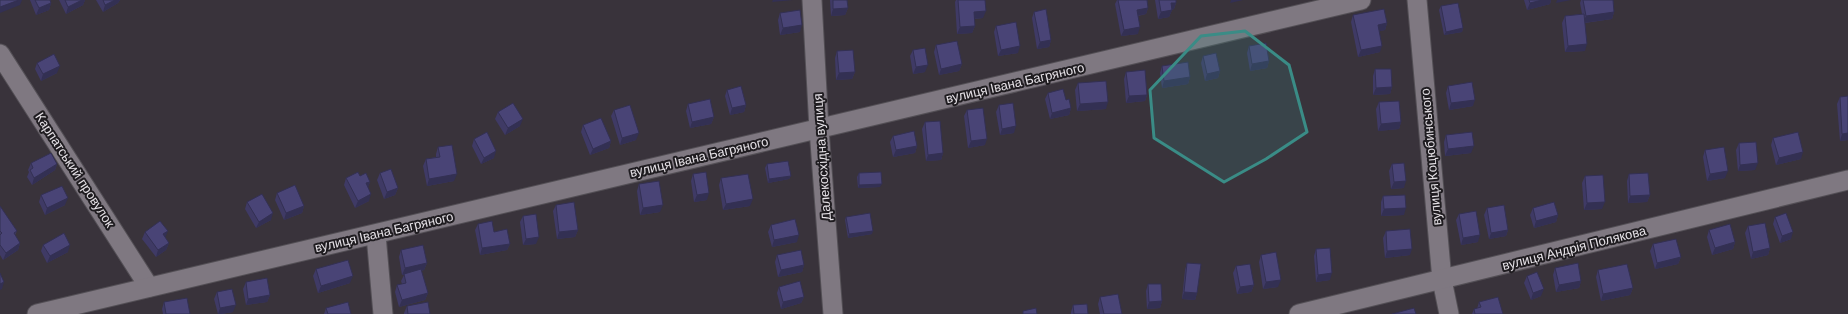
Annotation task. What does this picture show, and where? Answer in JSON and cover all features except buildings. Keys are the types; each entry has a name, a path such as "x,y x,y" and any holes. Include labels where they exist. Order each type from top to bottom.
{"street":[{"name":"Далекосхідна вулиця","path":"812,0 819,129 833,314"},
{"name":"вулиця Івана Багряного","path":"37,314 376,235 612,177 1361,0"},
{"name":"вулиця Коцюбинського","path":"1417,0 1442,280 1449,314"},
{"name":"Карпатський провулок","path":"0,54 149,287"},
{"name":"вулиця Андрія Полякова","path":"1299,314 1329,310 1442,280 1848,180"},
{"path":"376,235 383,314"}],"highlighted area":[{"path":"1245,31 1289,65 1307,132 1266,159 1224,182 1154,138 1150,90 1201,36"}]}
